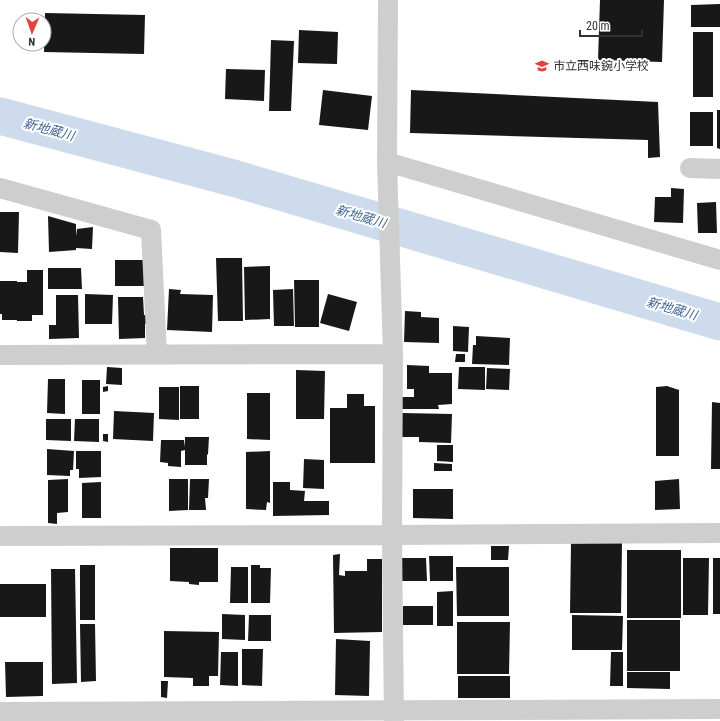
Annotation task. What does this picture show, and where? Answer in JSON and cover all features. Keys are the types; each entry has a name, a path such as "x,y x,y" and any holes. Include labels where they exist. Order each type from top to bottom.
{"street":[{"path":"388,0 387,162 393,354 392,535 394,715"},
{"path":"387,162 720,260"},
{"path":"690,168 720,169"},
{"path":"0,188 151,230 157,355"},
{"path":"0,356 393,354"},
{"path":"0,536 720,533"},
{"path":"0,712 394,715 720,708"}],"building":[{"path":"600,0 664,0 662,62 598,60"},
{"path":"720,4 720,27 691,27 691,5"},
{"path":"52,13 145,15 144,54 44,52 52,52"},
{"path":"299,30 338,32 337,64 298,63"},
{"path":"693,32 713,32 713,97 693,97"},
{"path":"271,40 294,41 291,111 269,111"},
{"path":"226,69 265,70 264,101 225,99"},
{"path":"323,90 372,96 368,130 319,125"},
{"path":"411,90 658,102 660,157 648,158 648,140 410,133"},
{"path":"717,110 720,110 720,149 717,148"},
{"path":"690,112 713,112 713,146 690,146"},
{"path":"671,188 684,189 683,223 654,222 655,197 671,197"},
{"path":"716,202 717,233 698,233 697,203"},
{"path":"0,212 19,212 18,253 0,252"},
{"path":"48,216 76,224 76,236 77,229 93,227 92,249 76,248 76,250 49,252"},
{"path":"216,258 242,258 243,321 218,321"},
{"path":"115,260 147,260 147,286 115,286"},
{"path":"270,266 270,319 245,320 244,267"},
{"path":"48,268 81,268 82,289 48,289"},
{"path":"27,270 43,270 43,315 32,315 32,321 2,320 2,314 0,314 0,281 27,282"},
{"path":"294,280 319,280 319,327 295,327"},
{"path":"169,289 181,290 180,294 213,295 212,332 167,330"},
{"path":"293,289 294,326 274,326 273,290"},
{"path":"85,294 113,295 112,324 85,324"},
{"path":"328,294 357,302 349,331 320,323"},
{"path":"56,295 78,295 79,338 49,339 49,325 56,325"},
{"path":"118,297 143,297 144,315 149,315 150,324 145,324 145,338 119,339"},
{"path":"405,311 421,312 421,317 439,318 439,343 404,342"},
{"path":"453,326 469,327 468,352 453,351"},
{"path":"476,336 510,338 509,365 472,364 473,345 476,345"},
{"path":"456,354 465,354 465,362 455,362"},
{"path":"407,365 429,366 429,373 452,373 452,404 438,405 439,409 402,409 402,397 414,397 414,389 407,389"},
{"path":"107,367 122,368 122,385 106,384"},
{"path":"459,367 485,367 485,390 458,389"},
{"path":"487,368 510,369 509,390 486,389"},
{"path":"296,370 325,371 324,419 296,419"},
{"path":"48,379 65,379 65,414 47,413"},
{"path":"82,380 100,380 100,414 82,414"},
{"path":"108,386 108,391 103,392 103,387"},
{"path":"180,386 199,386 199,419 180,419"},
{"path":"667,386 679,390 679,456 656,456 656,387"},
{"path":"159,387 179,387 179,420 159,419"},
{"path":"247,393 270,393 270,440 247,439"},
{"path":"347,394 364,394 364,406 375,406 375,463 330,463 330,408 347,408"},
{"path":"712,402 720,403 720,469 711,469"},
{"path":"114,411 154,413 153,441 113,439"},
{"path":"402,413 452,414 451,443 419,442 419,437 402,437"},
{"path":"46,419 71,419 71,441 46,440"},
{"path":"75,419 99,419 99,442 74,441"},
{"path":"103,434 108,434 108,442 103,441"},
{"path":"185,437 209,437 207,465 185,465 185,450 181,451 181,467 168,466 168,463 160,462 161,440 184,440 185,447"},
{"path":"437,445 453,445 453,462 437,461"},
{"path":"47,449 74,451 73,470 70,470 70,476 47,475"},
{"path":"76,451 101,451 101,477 79,478 79,469 76,469"},
{"path":"270,451 270,503 267,502 266,510 246,509 246,452"},
{"path":"304,459 324,460 324,489 303,488"},
{"path":"434,463 452,464 452,471 434,471"},
{"path":"68,479 68,512 57,513 57,524 48,523 48,480"},
{"path":"169,479 188,479 188,510 169,511"},
{"path":"190,479 209,479 208,498 205,498 206,510 189,510"},
{"path":"679,479 680,509 655,510 655,481"},
{"path":"101,482 101,518 82,518 82,483"},
{"path":"273,482 290,482 290,490 305,491 304,501 329,501 329,515 273,516"},
{"path":"413,489 453,489 453,519 413,518"},
{"path":"571,543 622,543 621,613 570,613"},
{"path":"491,546 509,546 508,560 491,560"},
{"path":"170,548 218,548 218,582 199,582 199,585 189,584 189,582 170,581"},
{"path":"627,550 681,550 681,618 627,618"},
{"path":"340,554 339,575 345,576 345,571 367,571 367,559 382,559 382,632 334,633 333,555"},
{"path":"429,556 453,556 453,581 430,581"},
{"path":"402,558 426,558 427,581 402,581"},
{"path":"683,558 709,558 708,615 683,615"},
{"path":"713,558 720,558 720,614 713,614"},
{"path":"80,565 95,565 95,620 80,620"},
{"path":"251,565 260,565 260,568 271,568 270,603 251,603"},
{"path":"231,567 248,567 248,603 230,603"},
{"path":"456,567 509,567 509,616 457,616"},
{"path":"51,569 75,569 77,683 52,684"},
{"path":"0,584 46,584 46,617 0,617"},
{"path":"453,591 453,626 437,626 437,592"},
{"path":"403,606 433,606 433,625 403,625"},
{"path":"222,614 245,615 245,640 222,639"},
{"path":"249,615 271,615 271,641 248,641"},
{"path":"572,615 623,616 622,650 572,650"},
{"path":"627,620 680,620 680,671 627,671"},
{"path":"457,622 510,622 509,674 457,674"},
{"path":"80,624 95,624 96,681 81,682"},
{"path":"164,631 219,632 218,676 209,676 209,686 193,686 193,678 164,677"},
{"path":"336,639 370,641 369,696 335,695"},
{"path":"242,649 263,649 262,686 242,685"},
{"path":"221,652 238,652 238,686 220,685"},
{"path":"611,652 623,652 623,686 610,686"},
{"path":"5,662 43,662 43,696 6,697"},
{"path":"627,672 670,672 670,689 627,688"},
{"path":"458,676 510,676 510,698 458,698"},
{"path":"161,681 168,681 167,698 161,697"}],"waterway":[{"name":"新地蔵川","path":"0,116 233,178 720,322"}],"place":[{"name":"市立西味鋺小学校","path":"542,66"}]}
